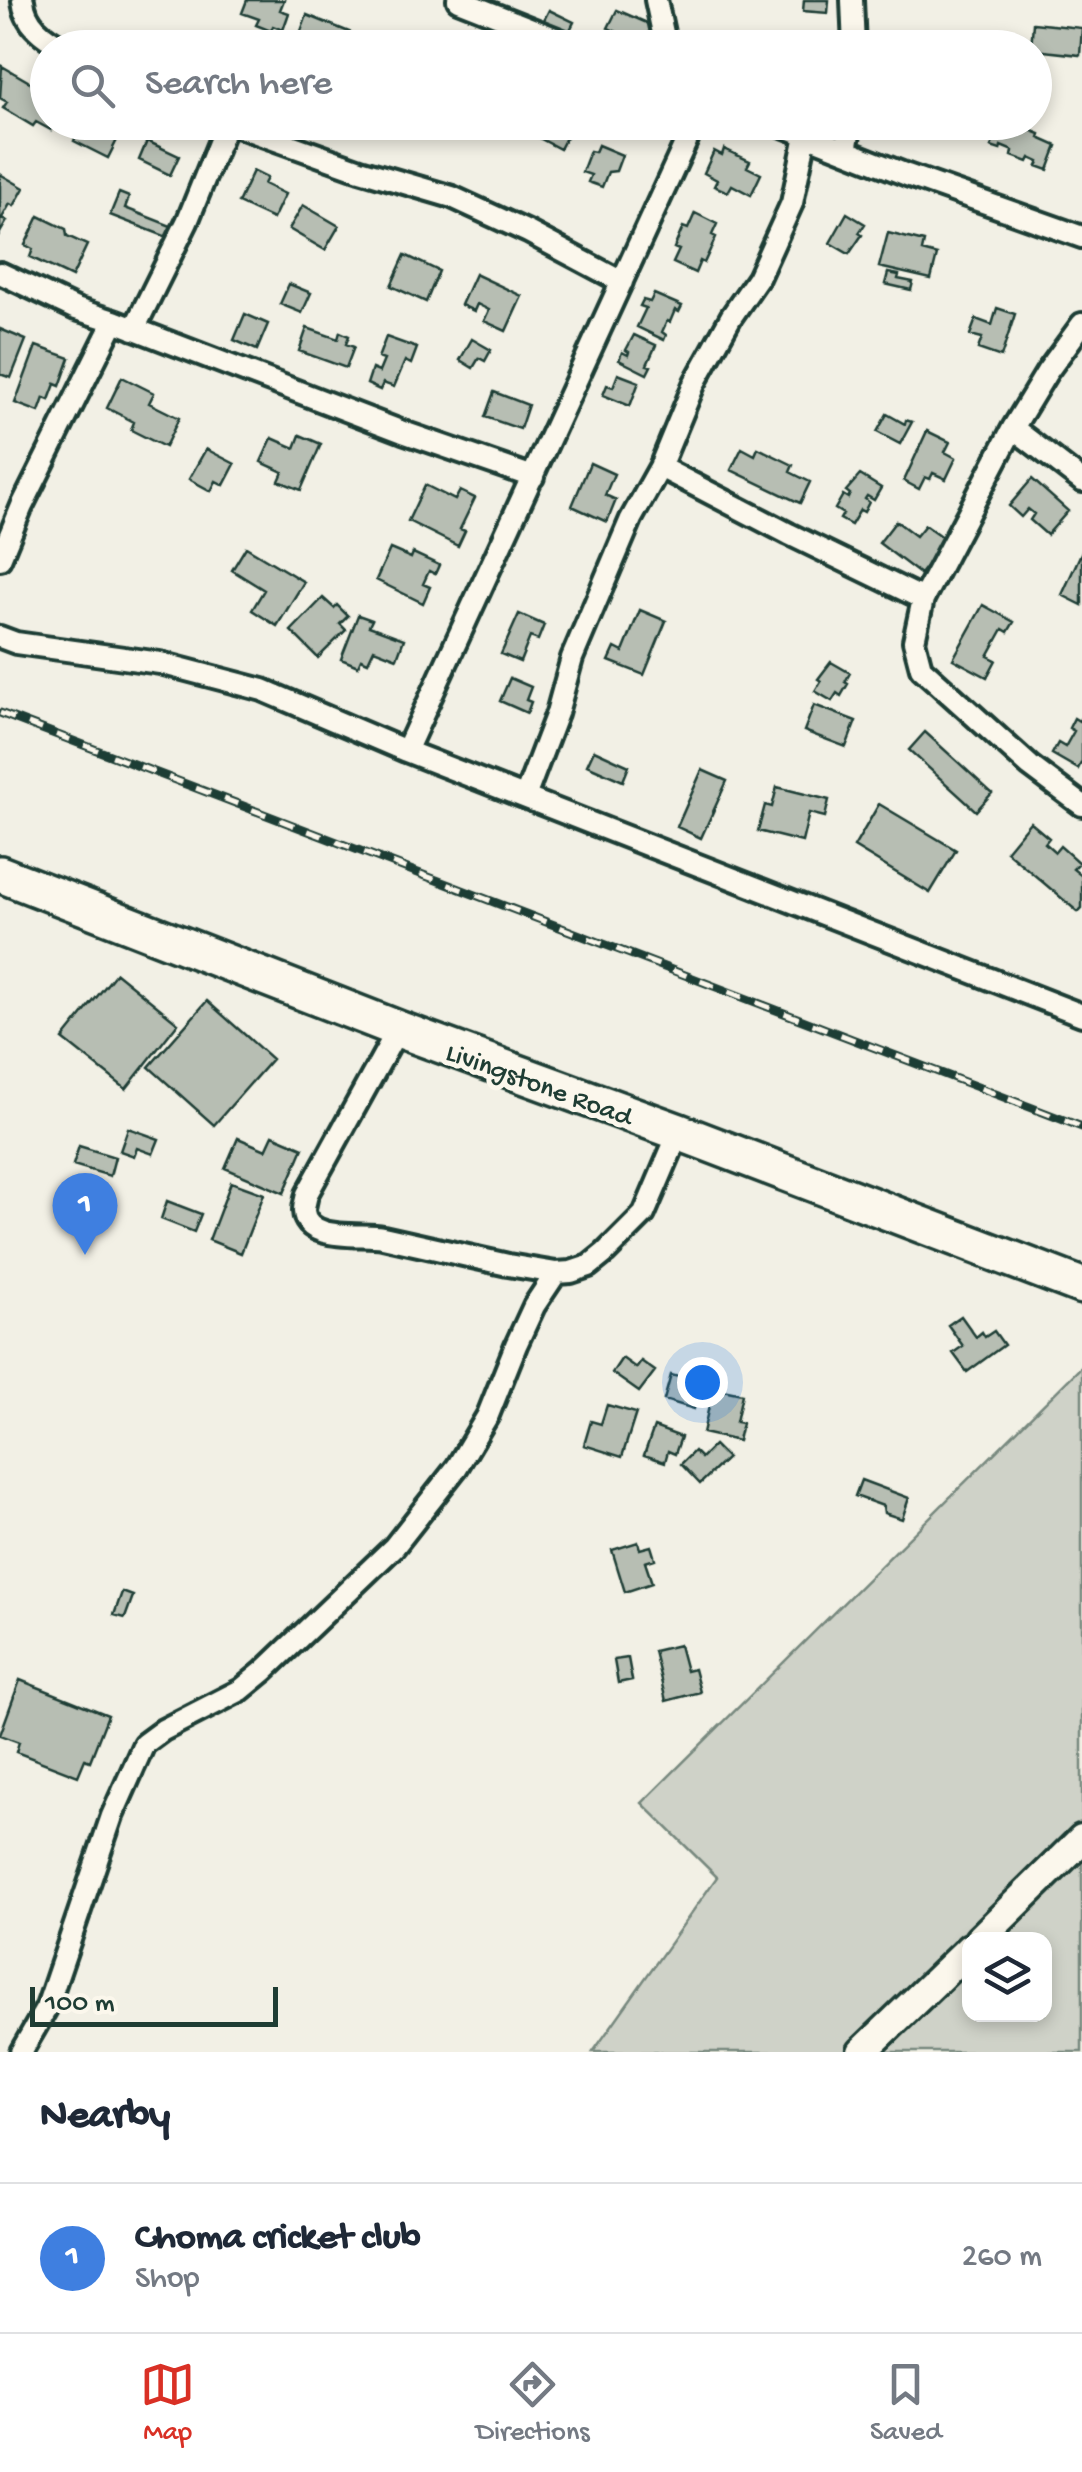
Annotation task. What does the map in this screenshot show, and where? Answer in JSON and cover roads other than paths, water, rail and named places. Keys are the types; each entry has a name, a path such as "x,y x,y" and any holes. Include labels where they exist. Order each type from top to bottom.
{"highway":[{"name":"Livingstone Road","path":"0,874 398,1029 1082,1286"}],"main road":[{"path":"986,1932 1082,1840"},
{"path":"862,2052 962,1956"}],"street":[{"path":"23,0 28,22 38,30"},
{"path":"458,0 534,30"},
{"path":"656,0 662,30"},
{"path":"852,0 853,30"},
{"path":"134,329 187,222 219,140"},
{"path":"274,140 452,196 622,282"},
{"path":"406,751 687,140"},
{"path":"524,797 557,712 572,658 631,519 660,467 695,382 758,278 792,203 805,140"},
{"path":"818,140 1082,237"},
{"path":"846,151 848,140"},
{"path":"0,273 76,309 533,477"},
{"path":"0,559 22,506 114,321"},
{"path":"1082,324 1013,428 923,599 914,641 921,668 1030,766 1082,805"},
{"path":"1013,428 1082,480"},
{"path":"660,467 923,599"},
{"path":"0,637 16,643 160,663 263,690 406,751 1082,1015"},
{"path":"398,1029 307,1194 304,1212 316,1230 383,1236 508,1265 571,1272 589,1266 644,1214 680,1132"},
{"path":"21,2052 46,2008 112,1816 144,1744 240,1690 394,1547 456,1467 488,1415 534,1306 556,1273"}],"railway":[{"path":"0,713 1082,1127"}],"place":[{"name":"Choma cricket club","path":"85,1255"}]}
